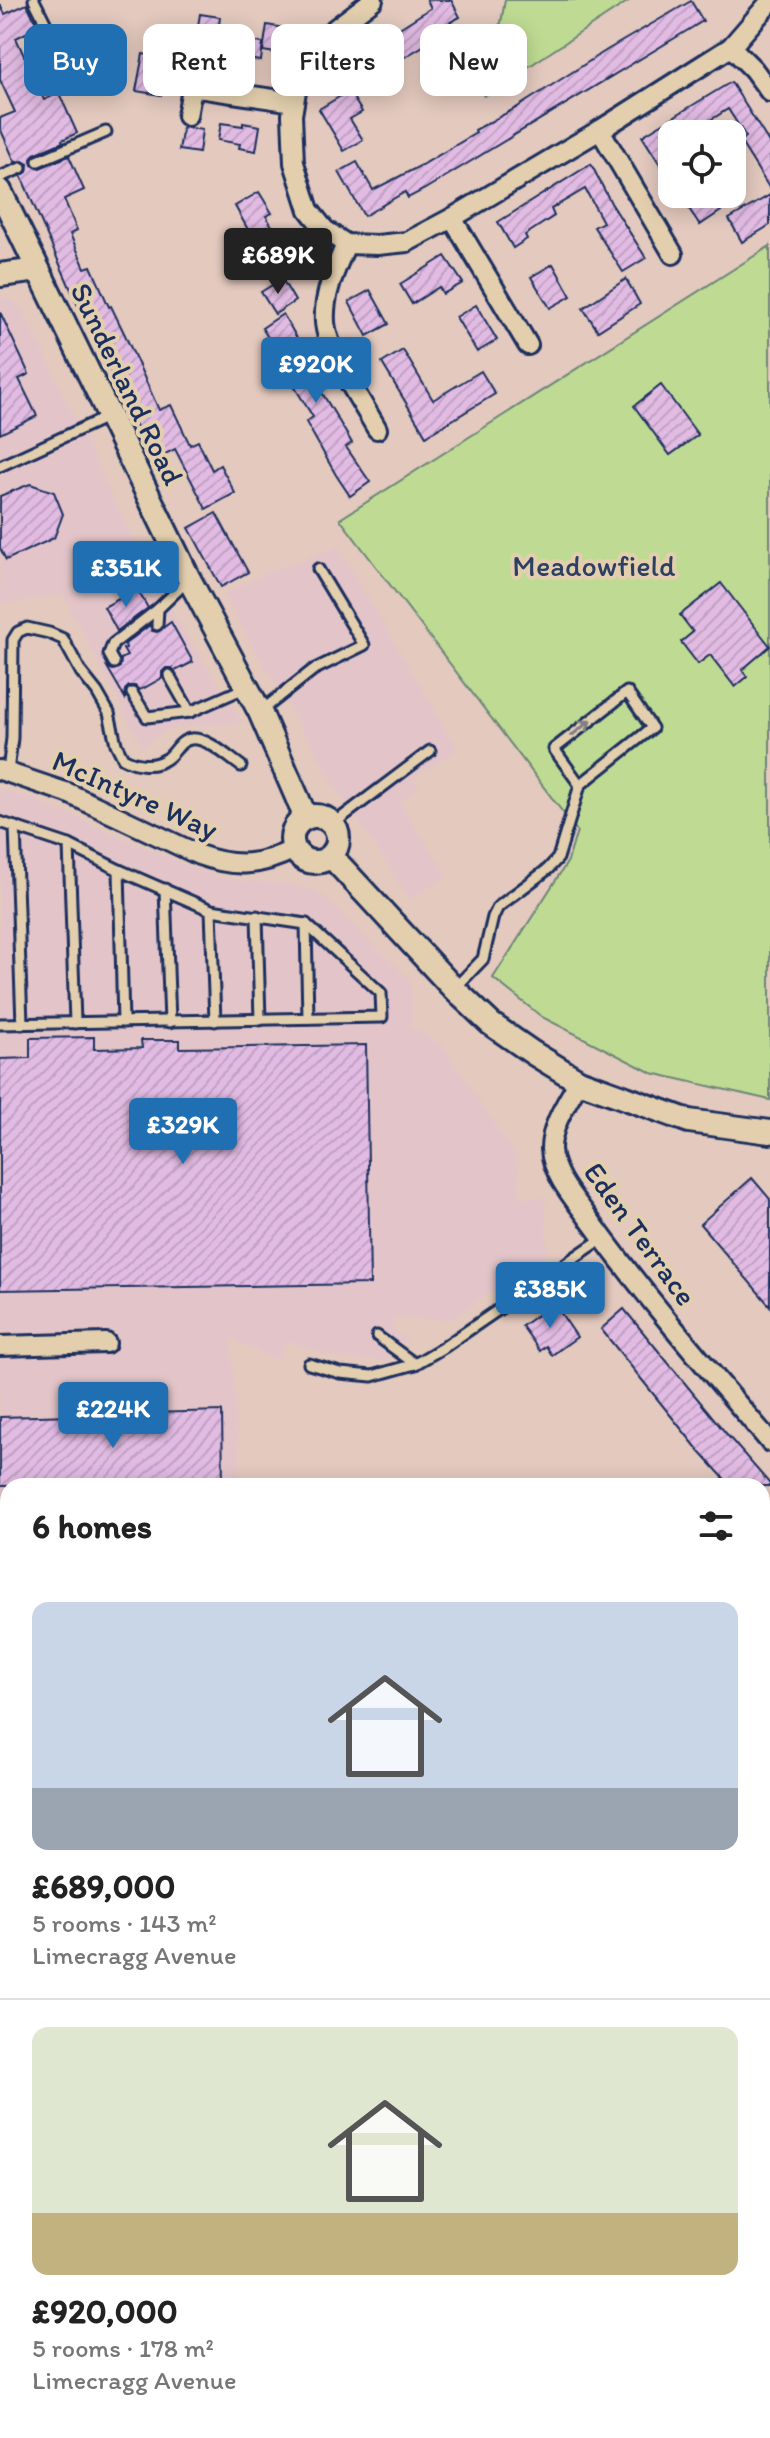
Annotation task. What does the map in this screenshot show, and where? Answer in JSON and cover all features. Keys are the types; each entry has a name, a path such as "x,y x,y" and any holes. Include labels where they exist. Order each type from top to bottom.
{"street":[{"path":"373,0 323,38 297,85 292,115 294,163 309,210 325,230 346,244 407,242 452,218 731,47 770,2"},
{"path":"731,47 770,92"},
{"path":"187,116 190,96"},
{"path":"253,96 294,102"},
{"path":"600,130 673,254"},
{"name":"Sunderland Road","path":"0,191 189,579 260,712 306,818"},
{"path":"452,218 528,345"},
{"path":"346,244 329,284 325,322 333,351 377,429"},
{"path":"0,275 38,270"},
{"name":"McIntyre Way","path":"4,771 68,793 222,863 249,864 275,858 294,849"},
{"path":"320,816 333,824 337,831 338,840 331,856 324,861 315,862 299,856 294,849 295,827 306,818 320,816"},
{"path":"331,856 454,989 491,1024 533,1053 579,1081 622,1099 689,1121 770,1132"},
{"name":"Eden Terrace","path":"579,1081 556,1125 551,1147 553,1162 568,1189 641,1289 770,1442"},
{"path":"0,1346 106,1343"}],"lane":[{"path":"34,0 46,24"},
{"path":"38,161 106,132"},
{"path":"0,177 21,168"},
{"path":"0,466 109,416"},
{"path":"260,712 313,670 364,645 318,569"},
{"path":"114,663 109,654 113,644 158,609 189,579"},
{"path":"157,625 158,609"},
{"path":"4,771 13,708 13,640 18,632 27,628 63,639 109,713 116,744 123,758 142,765 153,764 166,760 183,741 191,739 202,740 241,766"},
{"path":"169,675 190,712"},
{"path":"132,693 147,717 190,712 247,687"},
{"path":"454,989 483,959 498,907 558,858 580,785 652,728 627,692 554,749 580,785"},
{"path":"0,705 13,708"},
{"path":"333,824 430,751"},
{"path":"0,822 69,845 211,910 306,924 381,993 382,1017 0,1024"},
{"path":"15,827 22,1024"},
{"path":"69,845 75,1023"},
{"path":"119,870 123,1022"},
{"path":"165,889 170,1022"},
{"path":"211,910 215,1021"},
{"path":"257,916 260,1020"},
{"path":"306,924 308,1018"},
{"path":"309,1364 340,1373 372,1376 415,1364 603,1238"},
{"path":"377,1336 415,1364"}],"shaded area":[{"path":"6,297 23,310 153,581 242,722 169,729 143,748 63,595 0,604 0,298"},
{"path":"338,547 458,749 413,778 419,786 400,803 447,875 410,900 333,782 223,594 265,573"},
{"path":"0,789 33,799 201,871 232,880 285,884 318,891 411,981 411,1027 442,1045 517,1158 519,1197 545,1198 547,1253 452,1319 392,1319 399,1336 408,1338 383,1360 345,1359 288,1340 277,1361 231,1338 240,1478 0,1478"}],"green space":[{"path":"505,0 630,0 527,68 527,24 501,23"},
{"name":"Meadowfield","path":"770,246 770,1100 652,1073 542,1017 493,978 568,861 577,831 340,519"}],"building":[{"path":"427,0 451,0 460,17 447,24 420,24 420,48 404,57 404,25 431,8"},
{"path":"691,1 703,21 425,189 408,198 405,192 364,216 339,172 357,162 373,190 476,133 475,130"},
{"path":"0,4 5,14 27,4 37,24 24,24 24,34 16,38 24,56 24,96 42,96 44,100 60,96 77,133 34,154 32,165 40,168 69,156 84,190 64,199 77,230 70,234 85,268 91,266 159,410 171,405 190,445 198,441 212,470 220,465 235,493 206,509 175,449 153,460 83,317 21,176 27,172 28,164 15,162 0,128 0,118 15,112 0,80"},
{"path":"200,14 220,17 219,24 198,24"},
{"path":"267,25 271,26 271,52 263,51"},
{"path":"255,42 263,43 261,61 255,60"},
{"path":"143,54 143,92 136,91"},
{"path":"731,82 770,144 770,189 746,151 746,120 735,120 728,109 711,120 668,120"},
{"path":"341,96 352,96 362,112 350,119 363,140 344,151 319,109"},
{"path":"221,123 260,126 256,151 218,140"},
{"path":"658,126 658,161 642,136"},
{"path":"183,127 202,130 199,153 179,150"},
{"path":"591,164 611,203 646,258 623,272 594,227 603,222 585,189 551,209 554,216 525,235 527,239 513,248 498,222"},
{"path":"259,192 272,213 266,216 289,255 267,269 249,239 252,237 235,206"},
{"path":"770,195 770,225 742,242 729,219"},
{"path":"688,208 719,208 721,211 700,225"},
{"path":"445,256 463,283 443,294 439,287 412,304 400,284"},
{"path":"553,264 571,296 550,308 531,277"},
{"path":"282,279 295,301 275,314 261,292"},
{"path":"626,279 640,304 598,331 583,308"},
{"path":"370,290 389,324 367,336 349,302"},
{"path":"476,305 497,340 477,352 456,317"},
{"path":"0,312 29,374 19,379 37,416 0,434"},
{"path":"283,314 326,388 321,391 352,443 346,447 370,482 350,496 306,422 313,417 262,328"},
{"path":"403,350 433,400 481,371 495,394 426,436 382,363"},
{"path":"661,385 698,435 670,455 634,406"},
{"path":"30,484 54,492 63,514 54,538 6,560 0,548 0,496"},
{"path":"216,513 248,572 221,587 189,528"},
{"path":"721,583 770,646 742,670 747,677 735,687 710,655 698,664 681,642 693,632 680,615"},
{"path":"137,589 148,608 117,631 104,607"},
{"path":"171,622 193,662 175,671 166,668 162,678 139,690 129,686 125,690 125,698 107,667 113,670 120,667 121,659 127,656 123,649 126,648 125,644 150,625 152,631 157,632"},
{"path":"94,1037 94,1049 142,1048 141,1040 180,1040 180,1048 366,1045 370,1284 0,1290 0,1059 30,1058 30,1038"},
{"path":"752,1178 770,1199 770,1306 700,1224"},
{"path":"554,1303 577,1337 552,1355 546,1346 540,1351 522,1326"},
{"path":"624,1309 765,1478 724,1478 601,1329"},
{"path":"222,1411 223,1478 0,1478 0,1417"}]}
